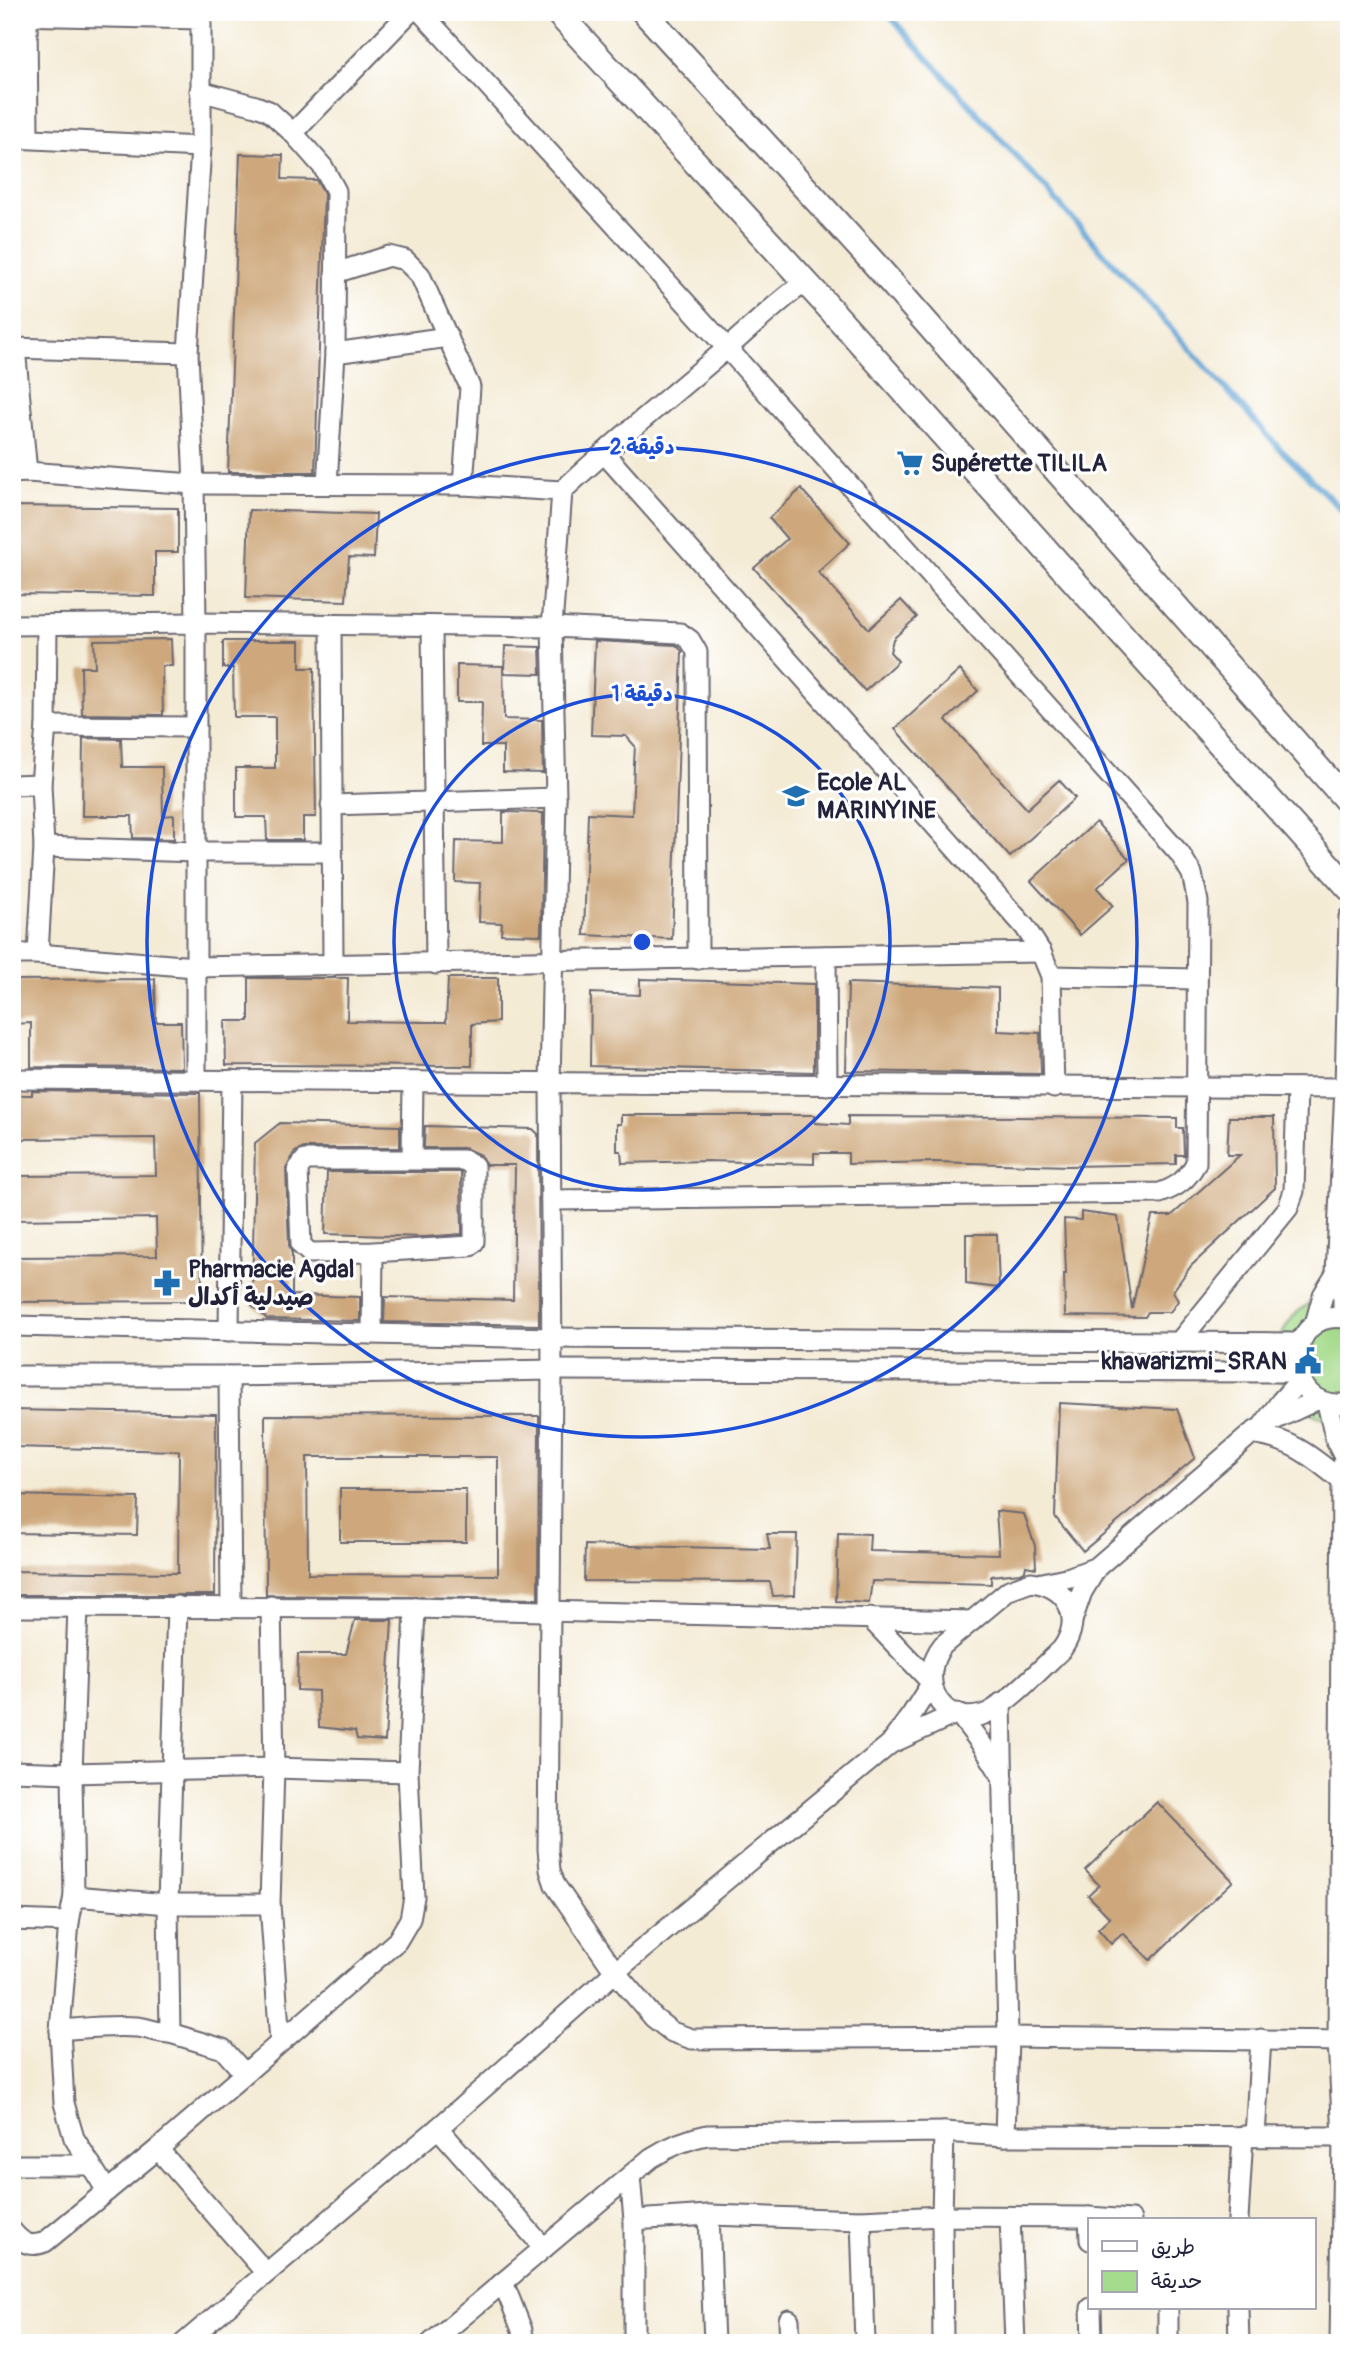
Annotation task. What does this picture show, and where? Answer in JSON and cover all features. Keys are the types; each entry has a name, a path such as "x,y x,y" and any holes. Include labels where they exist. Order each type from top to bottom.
{"main road":[{"path":"557,12 805,282 1349,888"},
{"path":"644,12 873,262 1349,803"}],"street":[{"path":"293,133 410,12"},
{"path":"421,12 727,348 1180,854 1192,874 1198,902 1196,1163 1190,1175 1177,1187 1160,1193 551,1200"},
{"path":"196,1079 196,623 194,484 188,353 201,147 200,91 205,16 20,15 20,138 201,147"},
{"path":"200,91 269,111 323,167 337,191 335,353 327,484"},
{"path":"335,273 388,256 405,260 420,275 470,387 463,485"},
{"path":"805,282 778,302 562,491 552,627 556,798 550,1084 550,1870 555,1885 615,1972 654,2018 672,2032 692,2039 1008,2037 1343,2040"},
{"path":"335,353 448,337"},
{"path":"188,353 13,348 20,472 194,484 463,485 562,491"},
{"path":"604,453 1025,927 1041,952 1051,976 1054,1088"},
{"path":"12,625 196,623 552,627 680,633 690,640 697,652 698,959"},
{"path":"38,954 44,847 41,784 46,726 47,625"},
{"path":"331,625 334,965"},
{"path":"432,626 436,964"},
{"path":"46,726 196,727"},
{"path":"12,785 41,784"},
{"path":"331,805 556,798"},
{"path":"44,847 196,852 332,852"},
{"path":"1315,1324 1326,1319 1346,1318 1336,1274 1345,1088 1349,917"},
{"path":"12,954 195,967 1041,952"},
{"path":"826,956 827,1085"},
{"path":"1051,976 1196,979"},
{"path":"12,1079 1345,1088"},
{"path":"229,1331 232,1080"},
{"path":"411,1159 413,1082"},
{"path":"1179,1342 1288,1208 1294,1191 1297,1088"},
{"path":"411,1159 464,1160 474,1166 474,1242 466,1248 373,1252 305,1250 301,1245 301,1163 305,1160 411,1159"},
{"path":"372,1334 373,1252"},
{"path":"1336,1274 1323,1295 1315,1324 1299,1343 1296,1355 1299,1376 1304,1387 1322,1401 1334,1434 1347,1450 1342,1481 1345,1631 1340,2343"},
{"path":"12,1326 552,1338 1299,1343"},
{"path":"12,1376 229,1376 552,1370 1299,1376"},
{"path":"229,1376 231,1608"},
{"path":"890,1744 958,1714 982,1715 1001,1703 1062,1649 1069,1640 1082,1592 1097,1567 1257,1429 1299,1376"},
{"path":"1257,1429 1322,1401 1349,1403"},
{"path":"1257,1429 1299,1448 1342,1481"},
{"path":"184,2343 438,2128 615,1972 890,1744 931,1683 932,1661 936,1652 972,1621 1020,1584 1043,1583 1097,1567"},
{"path":"1043,1583 1063,1596 1070,1606 1073,1618"},
{"path":"170,2033 168,1904 177,1606"},
{"path":"271,1606 274,1768 270,1904 280,2042"},
{"path":"12,1607 415,1608 972,1621"},
{"path":"78,1607 72,1773 74,1896 69,1922 60,2030 64,2103 74,2138 107,2191"},
{"path":"12,2231 26,2244 36,2246 46,2242 158,2149 397,1941 410,1919 414,1897 408,1772 415,1608"},
{"path":"870,1618 931,1683 940,1702 958,1714 983,1746 1003,1779"},
{"path":"1001,1703 1008,2037 1005,2136"},
{"path":"12,1771 72,1773 274,1768 408,1772"},
{"path":"74,1896 168,1904 270,1904"},
{"path":"12,1920 69,1922"},
{"path":"60,2030 104,2026 170,2033 223,2049 244,2073"},
{"path":"1238,2218 1261,2039"},
{"path":"438,2128 544,2248"},
{"path":"431,2343 630,2176 668,2147 688,2139 707,2136 944,2132 1005,2136 1343,2137"},
{"path":"943,2343 944,2132"},
{"path":"158,2149 266,2273"},
{"path":"12,2165 91,2165"},
{"path":"630,2176 634,2220 634,2343"},
{"path":"634,2220 709,2216 861,2220 942,2216 1103,2218"},
{"path":"709,2216 714,2343"},
{"path":"1010,2218 1015,2343"},
{"path":"861,2220 865,2343"},
{"path":"503,2282 522,2330 524,2343"},
{"path":"1091,2310 1092,2343"},
{"path":"1168,2310 1168,2343"},
{"path":"1238,2310 1239,2343"},
{"path":"789,2320 790,2343"}],"green space":[{"path":"1349,1295 1349,1422 1323,1418 1303,1408 1288,1392 1280,1373 1278,1352 1283,1332 1296,1314 1316,1300"}],"building":[{"path":"240,154 283,155 282,179 316,180 324,194 315,472 228,472"},
{"path":"801,489 850,543 818,572 869,629 901,600 917,617 893,639 890,652 898,661 865,691 754,568 787,539 769,518"},
{"path":"12,506 178,508 178,552 155,552 155,596 12,594"},
{"path":"249,510 376,514 374,558 349,557 346,601 246,598"},
{"path":"171,639 172,666 162,666 163,715 82,714 81,667 95,667 94,640"},
{"path":"223,641 300,641 300,668 314,668 316,817 303,817 303,840 267,840 266,817 236,817 236,768 275,768 275,717 234,717 233,668 223,668"},
{"path":"595,641 676,645 682,651 672,939 584,935 588,813 632,815 635,746 626,736 591,735"},
{"path":"505,646 540,647 541,674 504,673"},
{"path":"457,665 503,666 504,719 542,720 543,773 503,772 503,746 481,746 482,702 457,702"},
{"path":"960,670 978,691 946,720 1027,809 1059,780 1075,798 1010,857 895,729"},
{"path":"83,738 121,739 122,767 162,767 163,816 174,815 174,839 133,838 132,816 82,816"},
{"path":"503,812 543,813 541,935 501,934 502,923 479,922 480,883 455,882 456,841 503,842"},
{"path":"1096,822 1129,859 1097,888 1113,906 1080,935 1031,881"},
{"path":"249,978 348,978 347,1021 446,1022 448,978 498,978 498,1022 472,1024 472,1066 226,1065 225,1021 249,1021"},
{"path":"155,979 156,1022 181,1022 182,1068 31,1067 31,1023 12,1024 12,980"},
{"path":"640,979 814,984 814,1072 590,1066 591,993 640,995"},
{"path":"848,983 998,988 998,1031 1040,1033 1041,1074 846,1071"},
{"path":"32,1091 200,1093 202,1301 12,1302 12,1257 157,1256 156,1218 12,1220 12,1176 156,1175 155,1138 12,1139 12,1095 32,1095"},
{"path":"621,1115 815,1115 815,1123 848,1125 848,1116 1177,1118 1177,1128 1183,1128 1184,1155 1176,1155 1176,1164 1069,1166 935,1162 848,1164 848,1153 814,1153 814,1164 708,1161 622,1163 621,1151 617,1151 617,1124 621,1124"},
{"path":"1229,1117 1274,1117 1275,1188 1191,1266 1173,1291 1178,1301 1170,1312 1148,1312 1145,1317 1065,1316 1064,1219 1081,1220 1081,1212 1118,1217 1132,1309 1152,1216 1171,1216 1240,1155 1227,1155"},
{"path":"280,1123 400,1126 400,1148 304,1148 295,1152 286,1169 292,1295 360,1297 360,1321 267,1319 252,1305 255,1143"},
{"path":"425,1126 533,1129 538,1134 539,1325 384,1322 385,1297 513,1300 515,1165 486,1165 480,1155 465,1148 424,1148"},
{"path":"327,1172 461,1172 462,1234 424,1237 325,1234"},
{"path":"966,1234 997,1234 999,1288 966,1284"},
{"path":"1059,1403 1177,1409 1195,1458 1083,1551 1055,1517"},
{"path":"12,1410 216,1414 215,1595 12,1595 12,1571 178,1573 179,1451 12,1447"},
{"path":"265,1415 539,1416 538,1599 266,1595","holes":["307,1457 498,1457 498,1575 308,1574"]},
{"path":"340,1489 466,1489 466,1542 340,1542"},
{"path":"12,1495 138,1498 137,1535 12,1533"},
{"path":"996,1511 1024,1514 1035,1546 1036,1568 1026,1566 1025,1571 1020,1573 991,1576 991,1584 872,1581 869,1603 836,1601 838,1533 870,1534 869,1551 999,1554"},
{"path":"767,1534 797,1534 795,1595 773,1596 770,1582 584,1581 585,1545 770,1549"},
{"path":"355,1620 392,1620 385,1741 357,1739 355,1731 319,1727 318,1691 297,1690 298,1654 346,1654"},
{"path":"1157,1802 1233,1881 1150,1960 1123,1933 1111,1944 1098,1929 1110,1918 1088,1895 1099,1885 1085,1870"}],"waterway":[{"path":"886,12 1279,448 1349,517"}],"place":[{"name":"Supérette TILILA","path":"910,463"},
{"name":"Ecole AL MARINYINE","path":"796,796"},
{"name":"Pharmacie Agdal صيدلية أكدال","path":"167,1283"},
{"name":"khawarizmi_SRAN","path":"1308,1361"}]}
